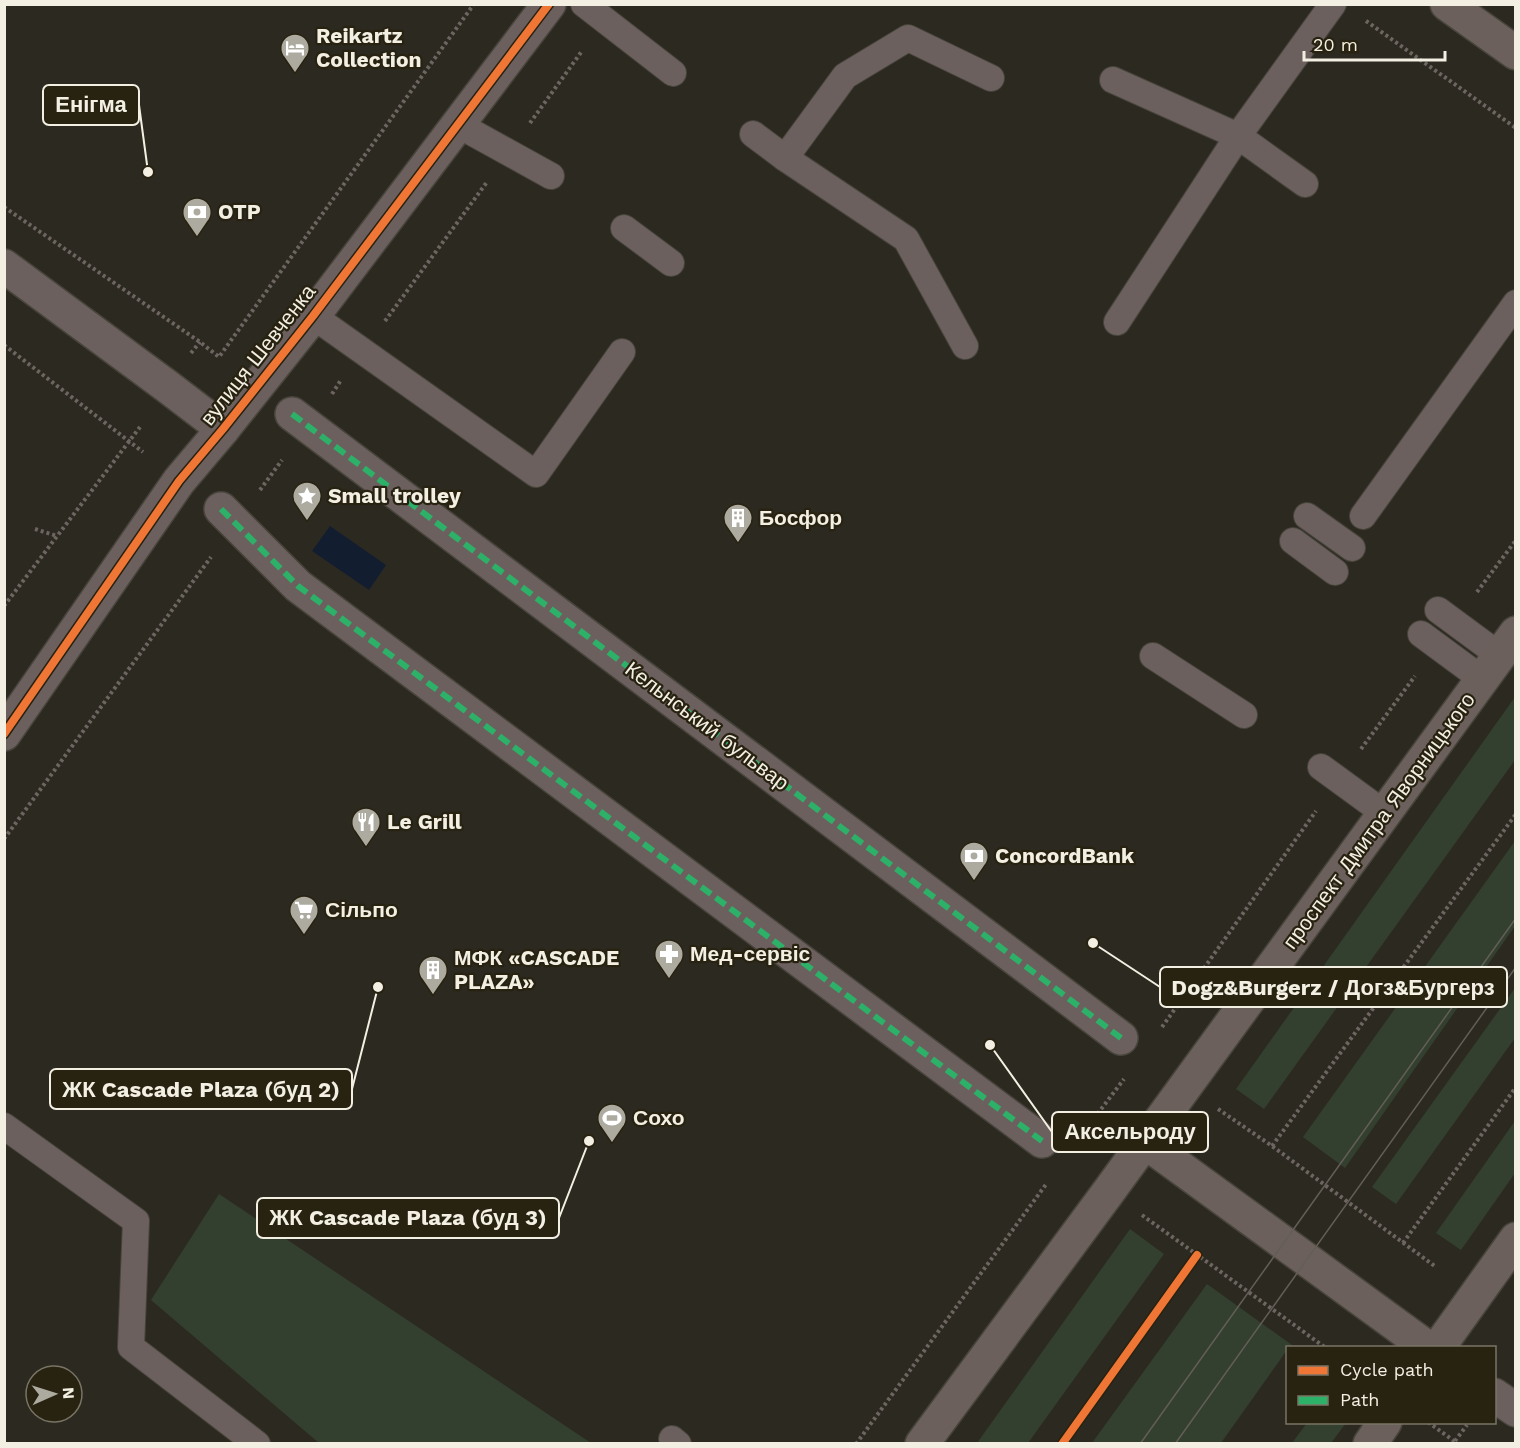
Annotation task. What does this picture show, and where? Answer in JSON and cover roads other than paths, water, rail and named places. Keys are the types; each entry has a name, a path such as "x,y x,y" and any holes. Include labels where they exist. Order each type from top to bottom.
{"main road":[{"path":"1447,4 1515,53"},
{"name":"проспект Дмитра Яворницького","path":"922,1443 1145,1142 1499,656"},
{"path":"1145,1142 1427,1346"},
{"path":"1438,1346 1515,1239"},
{"path":"1370,1443 1384,1424"}],"street":[{"name":"вулиця Шевченка","path":"5,732 179,481 313,316 549,4"},
{"path":"4,266 223,429"},
{"name":"Кельнський бульвар","path":"292,414 1121,1038"},
{"path":"221,509 298,586 1042,1141"},
{"path":"1496,1396 1515,1410"}],"lane":[{"path":"584,4 673,73"},
{"path":"1117,322 1238,136 1333,4"},
{"path":"785,158 845,76 908,38 992,78"},
{"path":"1113,80 1238,136 1305,184"},
{"path":"458,124 551,176"},
{"path":"753,134 906,239 965,346"},
{"path":"624,228 671,263"},
{"path":"1363,516 1515,303"},
{"path":"313,316 536,474 622,352"},
{"path":"1307,516 1352,548"},
{"path":"1293,541 1335,572"},
{"path":"1446,616 1499,656"},
{"path":"1429,640 1499,656"},
{"path":"1153,656 1244,715"},
{"path":"1330,773 1384,813"},
{"path":"4,1126 136,1221 131,1347 257,1443"}],"water":[{"path":"330,526 386,565 369,590 312,551"}],"tram line":[{"path":"1140,1444 1516,918"},
{"path":"1175,1444 1516,967"}],"place":[{"name":"Reikartz Collection","path":"295,74"},
{"name":"Енігма","path":"148,172"},
{"name":"OTP","path":"197,238"},
{"name":"Small trolley","path":"307,522"},
{"name":"Босфор","path":"738,544"},
{"name":"Le Grill","path":"366,848"},
{"name":"ConcordBank","path":"974,882"},
{"name":"Сільпо","path":"304,936"},
{"name":"Dogz&Burgerz / Догз&Бургерз","path":"1093,943"},
{"name":"Мед-сервіс","path":"669,980"},
{"name":"ЖК Cascade Plaza (буд 2)","path":"378,987"},
{"name":"МФК «CASCADE PLAZA»","path":"433,996"},
{"name":"Аксельроду","path":"990,1045"},
{"name":"ЖК Cascade Plaza (буд 3)","path":"589,1141"},
{"name":"Сохо","path":"612,1144"}]}
